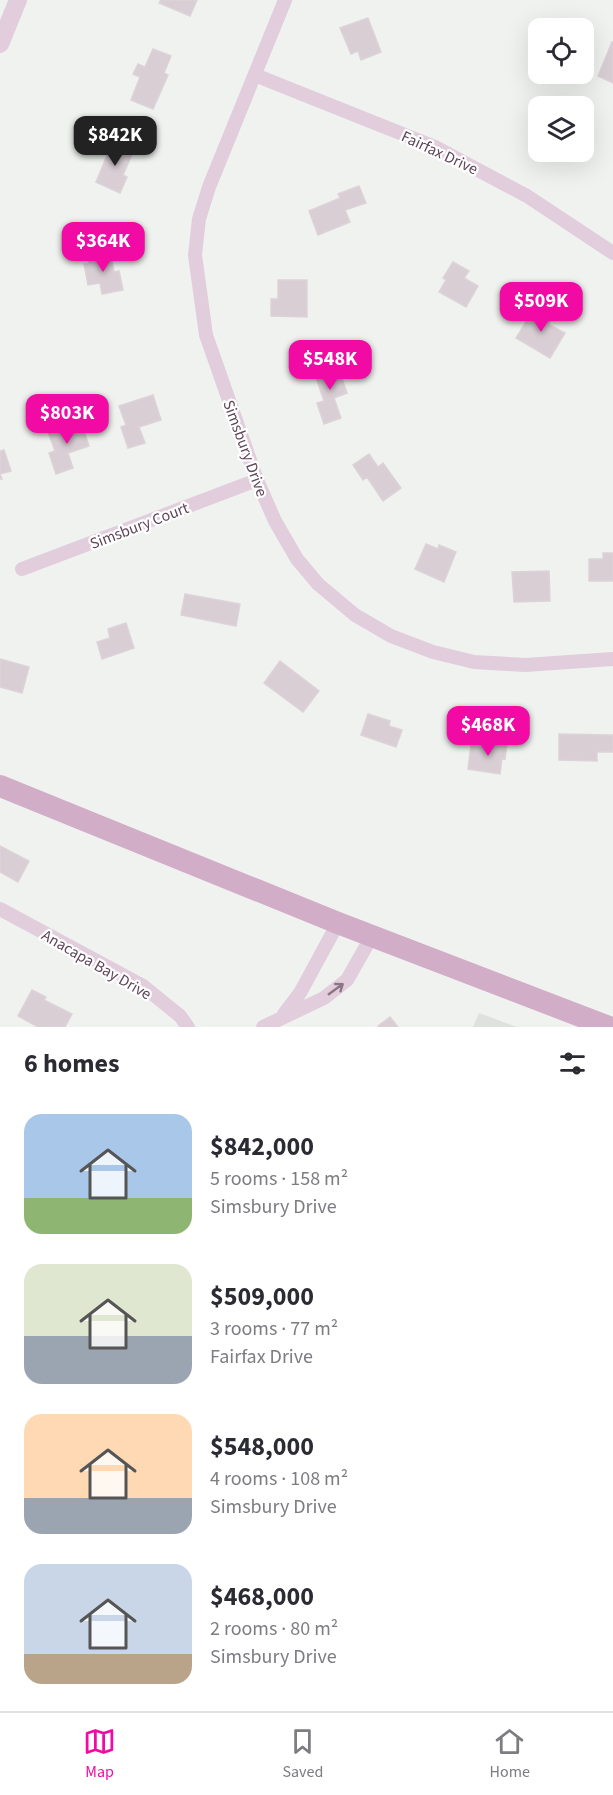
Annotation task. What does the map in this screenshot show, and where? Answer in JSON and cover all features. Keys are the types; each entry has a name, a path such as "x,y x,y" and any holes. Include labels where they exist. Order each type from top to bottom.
{"main road":[{"path":"0,786 338,923 609,1027"}],"street":[{"path":"0,44 18,0"},
{"name":"Simsbury Drive","path":"285,0 209,187 199,219 195,255 206,335 257,480 274,521 297,559 318,584 355,615 391,636 433,652 474,663 525,665 613,659"},
{"name":"Fairfax Drive","path":"255,75 435,147 526,196 613,253"},
{"name":"Simsbury Court","path":"22,569 257,480"},
{"name":"Anacapa Bay Drive","path":"0,909 143,986 180,1016 188,1027"},
{"path":"284,1015 300,993 338,923"},
{"path":"263,1027 284,1015 324,998 347,980 372,936"}],"shaded area":[{"path":"479,1013 517,1027 473,1027"}],"building":[{"path":"161,0 197,0 190,16 159,3"},
{"path":"368,18 381,52 361,60 358,51 351,54 340,28"},
{"path":"613,42 613,83 598,76"},
{"path":"153,49 171,56 164,73 168,75 153,109 131,100 140,77 133,74 138,64 145,67"},
{"path":"113,141 134,150 123,175 127,177 120,193 96,182"},
{"path":"359,186 366,203 345,210 350,222 318,235 309,211 340,198 338,194"},
{"path":"110,251 114,272 119,271 123,290 102,294 100,283 88,285 84,264 89,264 87,255"},
{"path":"453,262 469,271 464,278 478,286 466,307 439,292 446,280 443,278"},
{"path":"278,280 307,280 307,317 271,316 271,299 278,299"},
{"path":"535,307 552,318 548,324 565,333 550,358 516,338"},
{"path":"336,361 347,393 334,398 341,418 324,424 317,403 324,401 313,369"},
{"path":"153,395 161,420 139,427 145,443 128,448 121,427 126,425 119,406"},
{"path":"81,421 89,446 68,453 73,468 56,474 49,453 55,451 48,432"},
{"path":"4,450 11,471 0,474 0,451"},
{"path":"369,454 378,467 383,463 401,488 383,501 367,477 363,480 353,465"},
{"path":"426,544 438,549 439,545 456,552 444,582 415,569"},
{"path":"603,553 613,553 613,581 589,581 589,559 603,559"},
{"path":"549,571 550,601 514,602 512,572"},
{"path":"185,594 240,604 236,626 181,615"},
{"path":"126,623 134,648 102,659 97,642 110,638 108,629"},
{"path":"0,659 29,667 22,693 0,687"},
{"path":"280,661 319,691 303,712 264,683"},
{"path":"368,714 390,721 389,726 402,730 396,747 361,735"},
{"path":"559,734 613,735 613,752 597,752 597,761 559,760"},
{"path":"489,741 507,743 500,774 468,769 471,745 488,747"},
{"path":"0,846 29,861 18,882 0,872"},
{"path":"32,990 46,997 44,1000 72,1014 65,1027 38,1027 18,1016"},
{"path":"390,1017 398,1027 378,1026"}]}
